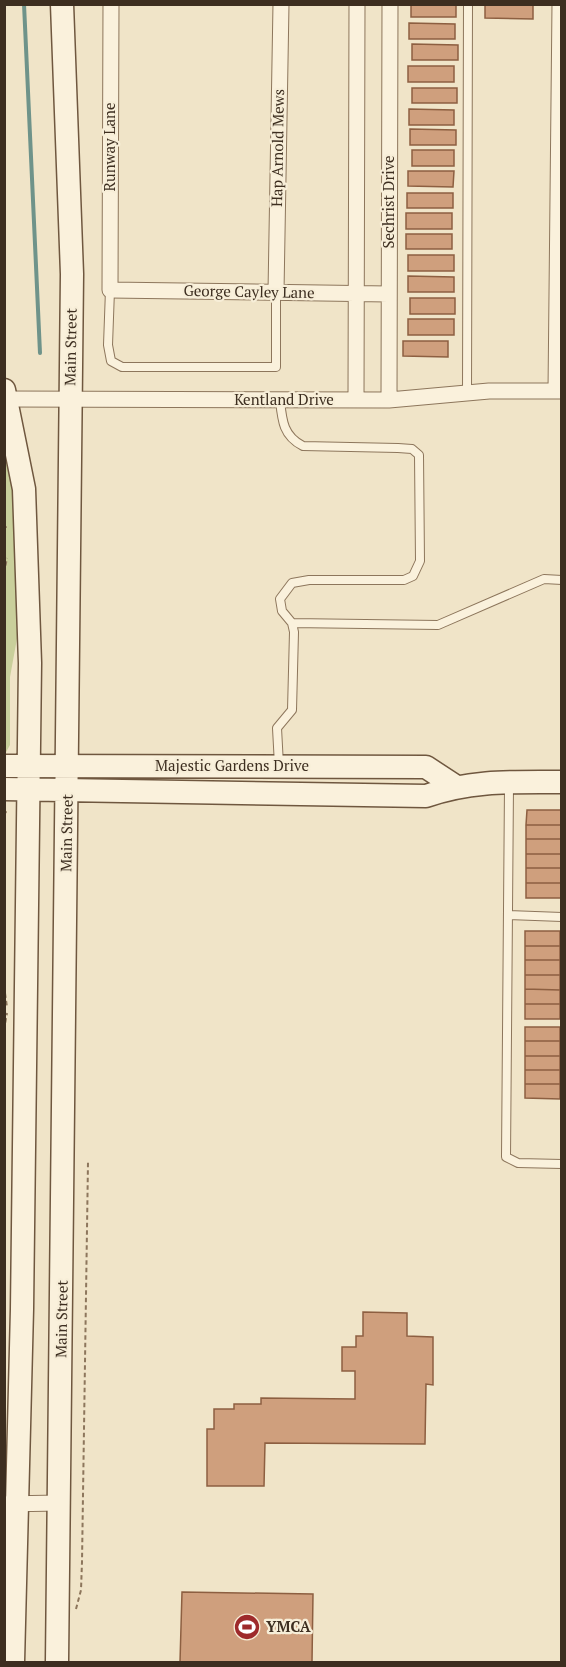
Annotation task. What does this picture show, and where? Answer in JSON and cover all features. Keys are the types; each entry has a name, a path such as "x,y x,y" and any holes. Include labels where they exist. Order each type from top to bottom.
{"main road":[{"name":"Main Street","path":"57,1662 72,274 62,4"},
{"path":"5,395 20,460 27,536 29,766 25,1079 10,1503 13,1662"},
{"name":"Majestic Gardens Drive","path":"4,766 426,767 455,786"},
{"path":"279,766 279,794"},
{"name":"Majestic Gardens Drive","path":"6,800 28,790 426,796 455,786 509,782 561,782"},
{"path":"25,1079 64,1080"}],"street":[{"name":"Runway Lane","path":"110,290 111,4"},
{"name":"Hap Arnold Mews","path":"276,292 281,4"},
{"path":"356,400 357,4"},
{"name":"Sechrist Drive","path":"389,400 390,4"},
{"path":"559,391 560,4"},
{"name":"George Cayley Lane","path":"110,290 388,294"},
{"name":"Kentland Drive","path":"5,395 71,400 389,400 467,393 559,391"},
{"path":"10,1503 59,1503"}],"lane":[{"path":"467,393 468,4"},
{"path":"110,290 108,345 111,361 122,367 276,366 276,292"},
{"path":"279,766 277,728 292,710 292,623 282,611 280,599 292,583 309,580 404,580 413,576 420,561 419,455 412,449 303,446 293,441 286,431 282,420 280,400"},
{"path":"292,623 438,625 544,579 561,580"},
{"path":"509,782 506,1157 518,1163 561,1164"},
{"path":"508,915 561,917"}],"path":[{"path":"4,711 5,748"},
{"path":"4,815 6,800"},
{"path":"4,986 7,1010 4,1030"},
{"path":"75,1618 81,1590 82,1562 88,1162"}],"green space":[{"path":"4,415 14,501 20,622 10,677 10,745 5,754"}],"building":[{"path":"411,4 456,4 456,17 411,17"},
{"path":"485,4 533,4 533,19 485,18"},
{"path":"409,23 455,24 455,39 409,39"},
{"path":"412,44 458,45 458,60 412,60"},
{"path":"408,66 454,66 454,82 408,82"},
{"path":"412,88 457,88 457,103 412,103"},
{"path":"409,109 454,110 454,125 409,125"},
{"path":"410,129 456,130 456,145 410,145"},
{"path":"412,150 454,150 454,166 412,166"},
{"path":"408,171 454,171 453,187 408,186"},
{"path":"407,193 453,193 453,208 407,208"},
{"path":"406,213 452,213 452,229 406,229"},
{"path":"406,234 452,234 452,249 406,249"},
{"path":"408,255 454,255 454,271 408,271"},
{"path":"408,276 454,277 454,292 408,292"},
{"path":"410,298 455,298 455,314 410,314"},
{"path":"408,319 454,319 454,335 408,335"},
{"path":"403,341 448,341 448,357 403,356"},
{"path":"527,810 561,810 561,825 526,825"},
{"path":"526,825 561,825 561,839 526,839"},
{"path":"526,839 561,839 561,854 526,854"},
{"path":"526,854 561,854 561,868 526,868"},
{"path":"526,868 561,868 561,883 526,883"},
{"path":"526,883 561,883 561,898 526,898"},
{"path":"525,931 560,931 560,946 525,946"},
{"path":"525,946 560,946 560,960 525,960"},
{"path":"525,960 560,960 560,975 525,975"},
{"path":"525,975 560,975 560,990 525,989"},
{"path":"525,989 560,990 560,1004 525,1004"},
{"path":"525,1004 560,1004 560,1019 525,1019"},
{"path":"525,1027 560,1027 560,1041 525,1041"},
{"path":"525,1041 560,1041 560,1056 525,1056"},
{"path":"525,1056 560,1056 560,1070 525,1070"},
{"path":"525,1070 560,1070 560,1084 525,1084"},
{"path":"525,1084 560,1084 560,1099 525,1098"},
{"path":"363,1312 407,1313 407,1336 433,1337 433,1385 426,1384 425,1444 265,1443 264,1486 207,1486 207,1429 214,1429 214,1409 234,1409 234,1404 261,1404 261,1398 355,1399 355,1371 342,1371 342,1347 356,1347 356,1336 363,1336"},
{"name":"YMCA","path":"182,1592 313,1594 312,1662 180,1662"}],"waterway":[{"path":"24,4 40,353"}],"place":[{"name":"YMCA","path":"247,1627"}]}
